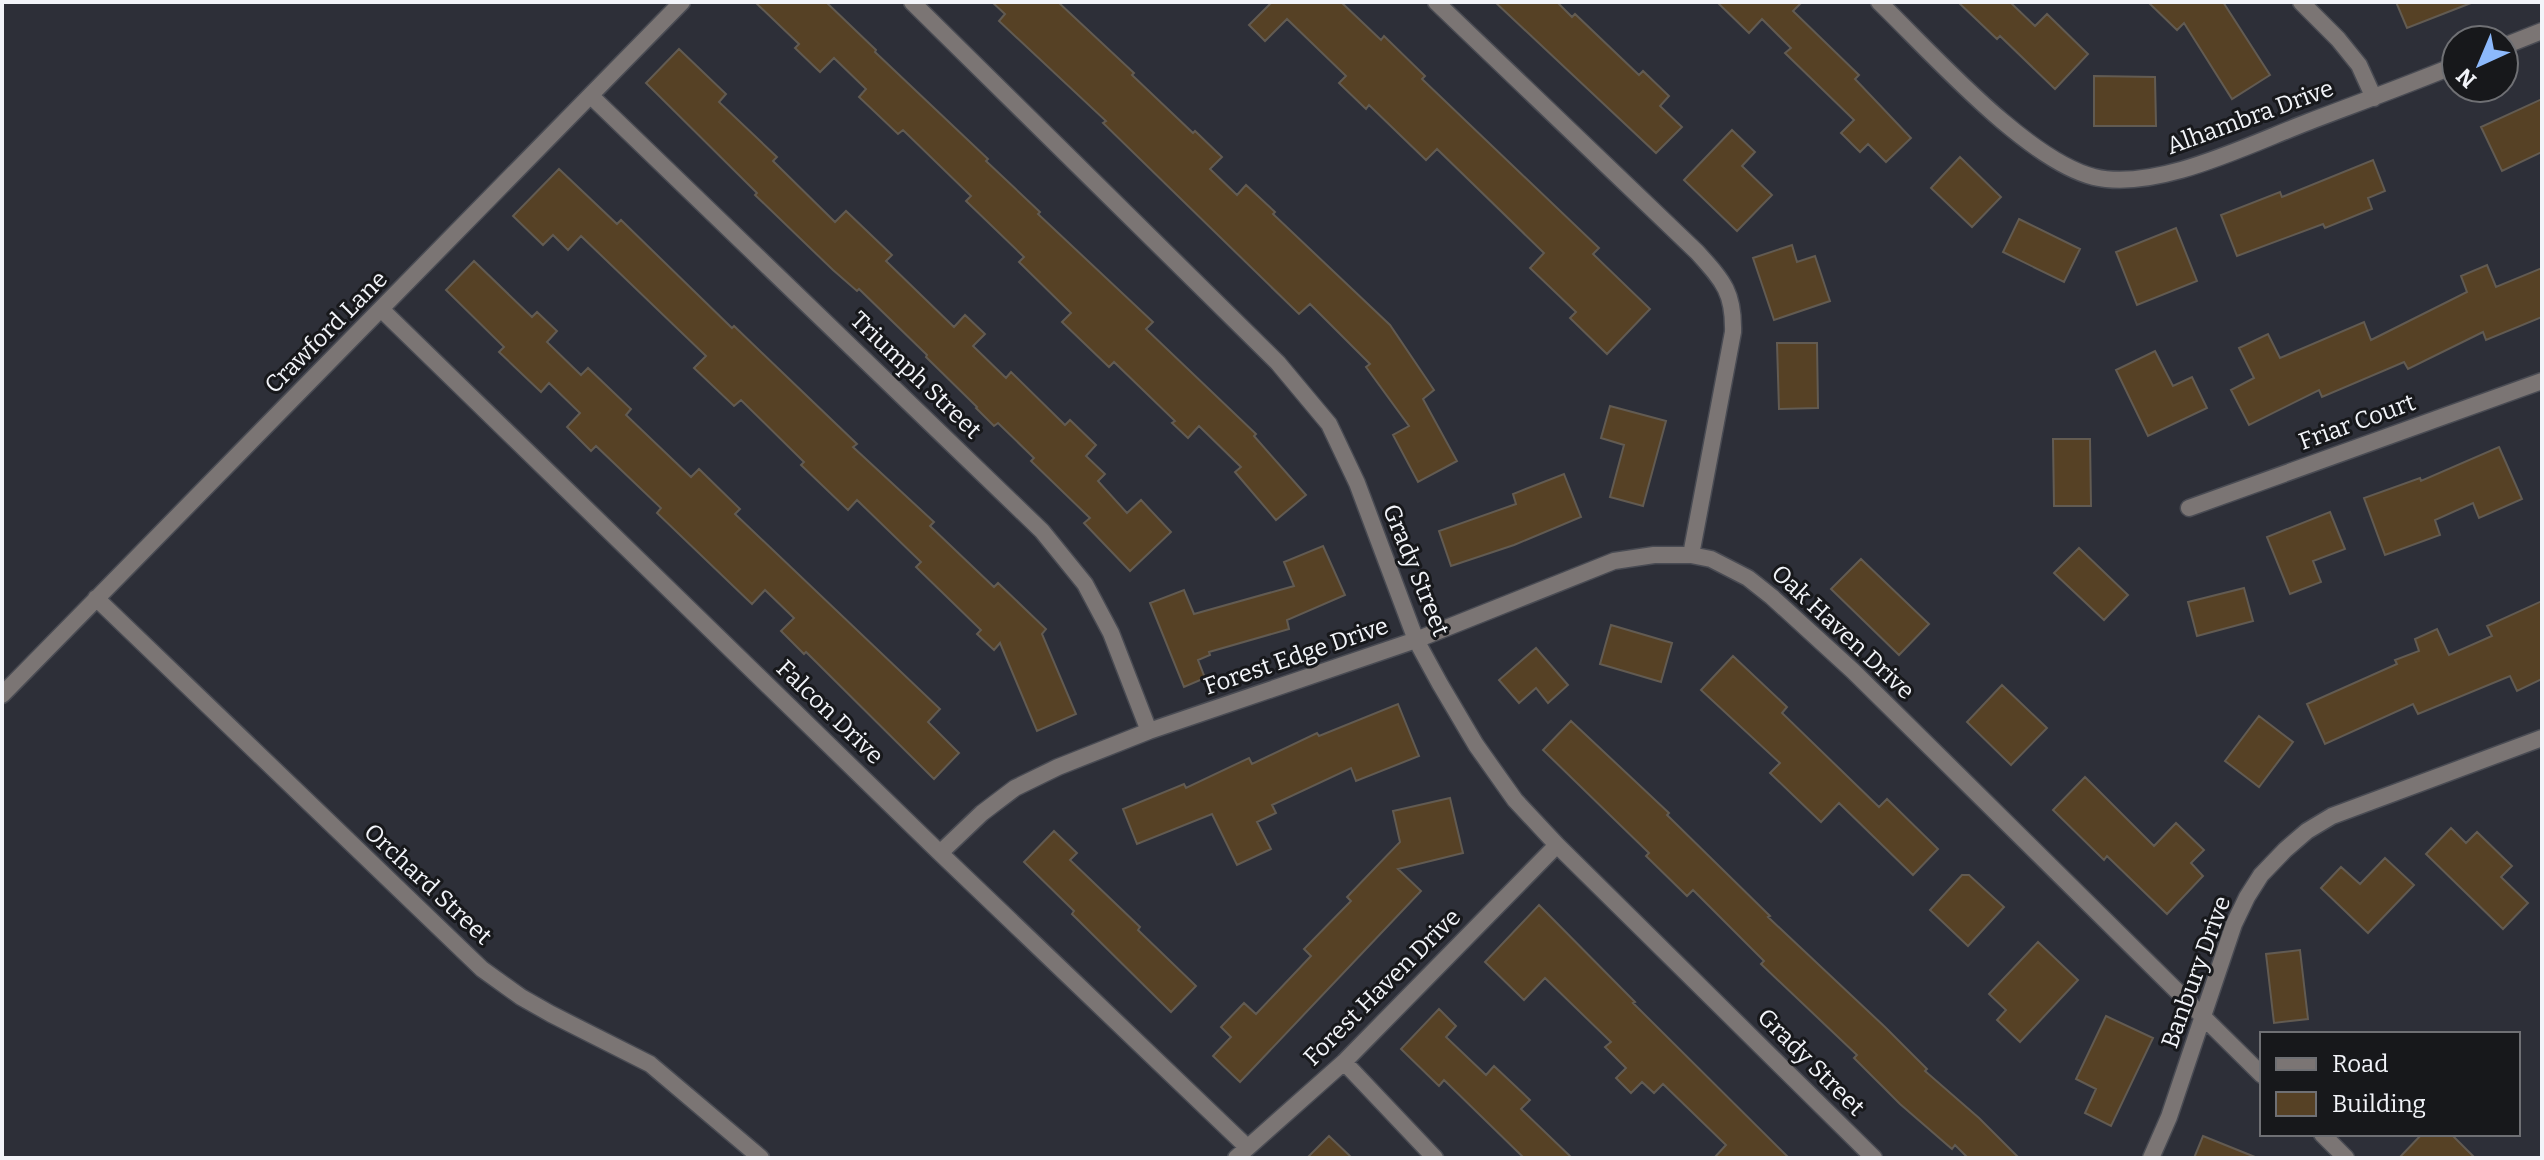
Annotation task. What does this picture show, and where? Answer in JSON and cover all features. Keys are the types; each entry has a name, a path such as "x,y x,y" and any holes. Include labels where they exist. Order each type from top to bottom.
{"street":[{"name":"Crawford Lane","path":"2,695 682,2"},
{"name":"Grady Street","path":"912,2 1278,363 1329,424 1357,483 1416,640 1476,745 1515,800 1874,1158"},
{"path":"1436,2 1697,252 1721,279 1733,308 1733,332 1691,555"},
{"name":"Alhambra Drive","path":"1879,2 2017,132 2048,156 2094,177 2127,181 2182,170 2440,71"},
{"path":"2301,2 2359,65 2374,98"},
{"path":"2520,40 2542,31"},
{"name":"Triumph Street","path":"591,96 1042,531 1085,584 1111,633 1149,731"},
{"name":"Falcon Drive","path":"382,310 940,853 1241,1152"},
{"name":"Friar Court","path":"2189,508 2542,381"},
{"name":"Forest Edge Drive","path":"940,853 982,813 1015,788 1058,767 1149,731 1416,640 1614,561 1654,555 1691,555"},
{"name":"Oak Haven Drive","path":"1691,555 1711,559 1748,578 1784,608 1853,671 2260,1073"},
{"name":"Orchard Street","path":"96,598 482,969 551,1014 650,1064 761,1158"},
{"name":"Banbury Drive","path":"2151,1158 2169,1117 2234,924 2261,875 2307,831 2332,816 2542,738"},
{"name":"Forest Haven Drive","path":"1241,1152 1344,1062 1557,845"},
{"path":"1344,1062 1435,1158"},
{"path":"2324,1136 2346,1158"}],"building":[{"path":"755,2 826,2 988,159 986,161 1040,212 1038,214 1153,322 1146,329 1256,434 1254,436 1306,495 1276,520 1235,472 1241,467 1199,426 1188,438 1172,423 1175,421 1114,362 1109,367 1062,322 1071,313 1019,262 1024,257 966,201 971,196 903,130 898,134 859,97 866,89 834,58 820,72 795,48 799,44"},
{"path":"992,2 1058,2 1193,133 1195,131 1222,157 1210,169 1237,195 1246,185 1390,325 1434,390 1423,399 1457,461 1418,482 1393,435 1409,426 1366,367 1370,364 1310,304 1299,314 1103,123 1106,121 999,21 1005,14"},
{"path":"1270,2 1341,2 1381,40 1384,36 1425,76 1422,79 1599,248 1593,254 1650,309 1607,354 1570,318 1576,312 1530,268 1544,253 1437,149 1426,160 1369,105 1366,109 1339,83 1346,76 1287,19 1265,41 1249,25"},
{"path":"1495,2 1557,2 1572,17 1575,14 1639,75 1643,71 1669,96 1660,106 1682,127 1656,153"},
{"path":"1717,2 1802,2 1793,11 1859,75 1855,79 1911,138 1886,162 1868,144 1860,152 1841,133 1854,120 1785,53 1791,48 1762,19 1749,33"},
{"path":"1958,2 2010,2 2035,26 2047,14 2088,54 2055,89 2000,36 1997,39"},
{"path":"2148,2 2223,2 2270,75 2232,99 2184,23 2177,30"},
{"path":"2396,2 2471,2 2471,3 2407,28"},
{"path":"679,49 726,94 719,102 777,157 773,161 835,222 846,211 892,255 886,261 954,327 965,315 985,334 973,346 1006,378 1011,372 1065,425 1070,420 1096,445 1086,456 1105,474 1098,481 1127,513 1141,500 1171,532 1130,571 1084,523 1090,518 1031,461 1034,458 998,423 994,426 927,355 755,195 757,193 646,83"},
{"path":"2094,76 2155,77 2156,126 2094,126"},
{"path":"2542,99 2542,152 2502,171 2481,127"},
{"path":"1732,130 1755,152 1742,166 1772,195 1737,231 1684,180"},
{"path":"1960,157 2001,197 1972,227 1931,188"},
{"path":"2373,160 2385,191 2368,198 2372,209 2325,228 2323,224 2237,256 2221,215 2280,192 2282,197"},
{"path":"559,169 617,224 621,220 732,328 734,326 857,444 853,447 934,522 930,526 994,587 998,583 1046,629 1042,634 1076,714 1037,731 1000,643 994,650 977,634 981,630 916,567 921,562 857,500 848,510 741,400 734,406 694,368 706,356 581,236 568,250 553,235 543,245 513,216"},
{"path":"2019,219 2080,249 2064,282 2003,252"},
{"path":"2176,228 2197,281 2137,305 2116,252"},
{"path":"1792,245 1797,262 1815,256 1830,301 1774,320 1753,258"},
{"path":"474,261 532,317 537,312 557,331 547,342 581,375 588,368 631,409 626,415 691,477 699,469 740,509 735,514 940,709 928,722 959,753 934,779 781,631 794,618 765,590 752,604 657,513 661,508 596,446 591,451 567,427 580,413 549,383 541,392 499,352 504,347 446,290"},
{"path":"2487,265 2496,287 2542,268 2542,317 2486,340 2483,332 2408,369 2404,362 2322,397 2319,390 2249,425 2231,390 2254,378 2239,348 2268,334 2280,358 2364,322 2371,340 2467,292 2461,276"},
{"path":"1777,343 1817,343 1818,408 1779,409"},
{"path":"2155,351 2173,386 2192,377 2207,408 2148,436 2116,370"},
{"path":"1610,406 1666,421 1643,506 1610,497 1624,445 1601,438"},
{"path":"2053,439 2090,439 2091,506 2054,506"},
{"path":"2499,447 2522,499 2479,518 2473,503 2435,520 2440,535 2385,555 2364,498 2420,478 2421,481"},
{"path":"1564,474 1581,517 1514,545 1451,566 1439,531 1516,504 1513,494"},
{"path":"2330,512 2345,549 2313,561 2321,582 2290,594 2267,537"},
{"path":"1323,546 1345,595 1287,620 1289,629 1209,652 1210,655 1198,660 1205,678 1184,687 1150,603 1184,590 1194,614 1294,586 1284,562"},
{"path":"2079,548 2128,595 2104,620 2054,573"},
{"path":"1861,559 1929,624 1899,655 1831,589"},
{"path":"2244,588 2253,621 2197,636 2188,602"},
{"path":"2542,601 2542,679 2517,691 2510,676 2418,714 2413,704 2325,744 2307,704 2397,664 2395,660 2419,651 2415,639 2437,629 2449,655 2492,636 2487,626"},
{"path":"1611,625 1672,643 1661,682 1600,664"},
{"path":"1536,648 1568,685 1548,703 1536,688 1519,703 1499,680"},
{"path":"1733,656 1787,707 1782,713 1879,807 1887,799 1938,849 1913,875 1839,803 1821,822 1770,773 1780,763 1701,690"},
{"path":"2002,685 2047,728 2011,765 1967,722"},
{"path":"1398,704 1419,756 1356,781 1351,768 1272,805 1276,813 1257,822 1271,849 1237,865 1212,814 1137,844 1123,809 1184,784 1186,788 1249,758 1252,764 1317,733 1319,736"},
{"path":"2259,716 2293,742 2259,787 2225,761"},
{"path":"1571,721 1669,813 1667,815 1768,917 1885,1027 1927,1069 1925,1071 2019,1158 1968,1158 1955,1145 1952,1149 1900,1104 1854,1058 1857,1055 1761,964 1764,961 1693,890 1687,896 1646,856 1649,853 1543,750"},
{"path":"2085,777 2154,846 2176,823 2204,850 2191,863 2203,876 2167,914 2107,856 2104,860 2053,810"},
{"path":"1450,798 1463,853 1398,869 1421,891 1240,1082 1213,1056 1231,1037 1221,1027 1244,1003 1256,1014 1311,956 1304,949 1351,901 1347,897 1400,842 1393,811"},
{"path":"2451,828 2466,843 2477,832 2512,866 2501,877 2528,903 2503,929 2426,854"},
{"path":"1054,831 1077,853 1070,860 1196,986 1171,1012 1024,862"},
{"path":"2385,858 2414,885 2368,933 2321,888 2341,867 2360,884"},
{"path":"1962,875 1969,875 2004,907 1968,946 1930,910"},
{"path":"1539,905 1789,1158 1714,1158 1726,1145 1663,1084 1654,1093 1642,1082 1631,1093 1616,1078 1626,1068 1605,1047 1611,1042 1545,978 1524,1000 1485,962"},
{"path":"2038,942 2078,980 2020,1042 1997,1020 2006,1010 1989,994"},
{"path":"2300,950 2308,1019 2274,1023 2266,954"},
{"path":"1439,1009 1456,1026 1446,1037 1486,1075 1494,1066 1530,1100 1521,1109 1572,1158 1524,1158 1444,1080 1439,1086 1401,1049"},
{"path":"2106,1016 2153,1038 2111,1126 2085,1113 2096,1089 2076,1079"},
{"path":"1329,1136 1352,1158 1307,1158"},
{"path":"2203,1136 2255,1157 2255,1158 2194,1158"},
{"path":"2420,1136 2453,1136 2475,1158 2399,1158"}]}
